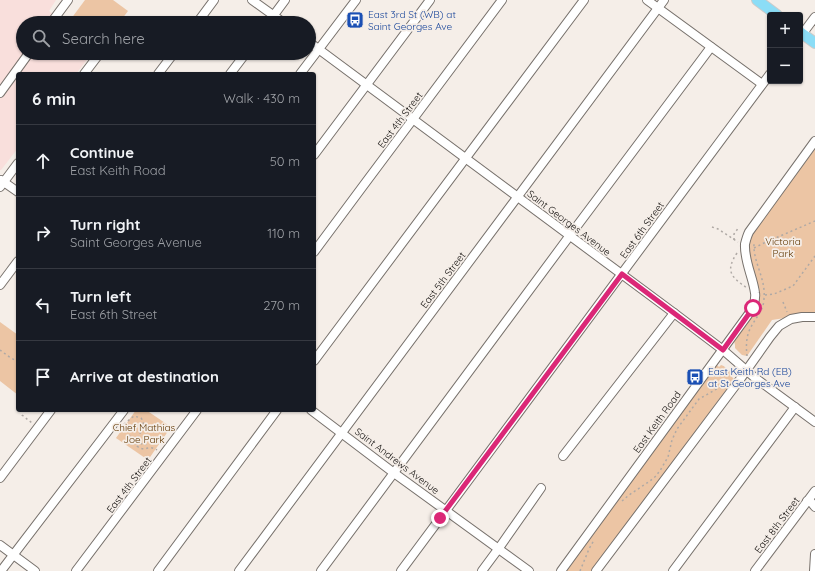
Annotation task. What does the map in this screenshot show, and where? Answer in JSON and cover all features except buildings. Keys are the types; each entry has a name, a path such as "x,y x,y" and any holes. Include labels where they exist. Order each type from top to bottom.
{"main road":[{"path":"756,0 773,12"},
{"path":"803,35 815,43"}],"street":[{"path":"59,16 68,0"},
{"path":"202,16 214,0"},
{"path":"252,0 273,16 285,0"},
{"path":"316,53 356,0"},
{"path":"316,152 430,0"},
{"name":"East 4th Street","path":"316,249 502,0"},
{"path":"316,358 584,0"},
{"path":"647,0 762,84"},
{"name":"East 5th Street","path":"239,571 664,0"},
{"path":"803,32 815,17"},
{"name":"Saint Georges Avenue","path":"316,47 674,313 815,422"},
{"path":"320,571 569,235 711,47"},
{"path":"0,93 24,60"},
{"path":"86,72 95,60"},
{"path":"160,72 169,60"},
{"path":"232,72 241,60"},
{"path":"302,72 311,60"},
{"name":"East 6th Street","path":"401,571 767,78"},
{"path":"741,244 815,141"},
{"path":"16,165 1,183 16,191"},
{"name":"East Keith Road","path":"561,571 753,308 756,294 746,256 741,244"},
{"path":"0,286 16,264"},
{"path":"563,456 674,313"},
{"path":"596,571 779,326 791,319 815,317"},
{"path":"673,571 795,408"},
{"path":"0,478 50,412"},
{"path":"0,571 122,412"},
{"name":"East 4th Street","path":"76,571 195,412"},
{"path":"158,571 277,412"},
{"name":"Saint Andrews Avenue","path":"313,412 529,571"},
{"path":"482,571 541,488"},
{"name":"East 8th Street","path":"755,571 815,491"},
{"path":"808,501 815,507"},
{"path":"0,545 35,571"},
{"path":"814,571 815,554"}],"path":[{"path":"753,248 815,222"},
{"path":"712,227 718,229 741,244 731,264 732,275 735,280 747,288"},
{"path":"734,240 734,234 739,227"},
{"path":"747,358 749,330 761,311 765,296 753,248 754,240"},
{"path":"765,296 793,286 815,256"},
{"path":"783,302 786,312"},
{"path":"0,350 16,361"},
{"path":"622,501 656,476 668,457 672,440 677,429 699,399 727,383 730,378"},
{"path":"21,412 22,415 32,423"},
{"path":"113,424 120,426 134,416 141,418 144,422 144,426 136,439 136,444"},
{"path":"130,435 130,443 132,444 140,443 145,445 147,442"},
{"path":"136,444 142,449 152,447 158,450"},
{"path":"580,571 595,538"}],"shaded area":[{"path":"0,0 56,0 49,11 56,16 16,16 16,60 87,60 78,72 16,72 16,151 0,170"}],"green space":[{"path":"85,0 113,0 128,11 124,16 73,16"},
{"name":"Victoria Park","path":"815,149 815,312 772,320 747,356 742,355 735,348 734,341 754,312 754,273 750,257 749,244 752,234"},
{"path":"0,322 16,334 16,393 0,381"},
{"path":"717,365 719,367 722,365 730,371 730,375 734,379 592,571 564,571"},
{"name":"Chief Mathias Joe Park","path":"135,412 149,412 171,427 148,460 116,438"}],"place":[{"name":"East 3rd St (WB) at Saint Georges Ave","path":"355,20"},
{"name":"East Keith Rd (EB) at St Georges Ave","path":"695,377"}],"route":[{"path":"440,518 622,274 723,350 753,308"}]}
